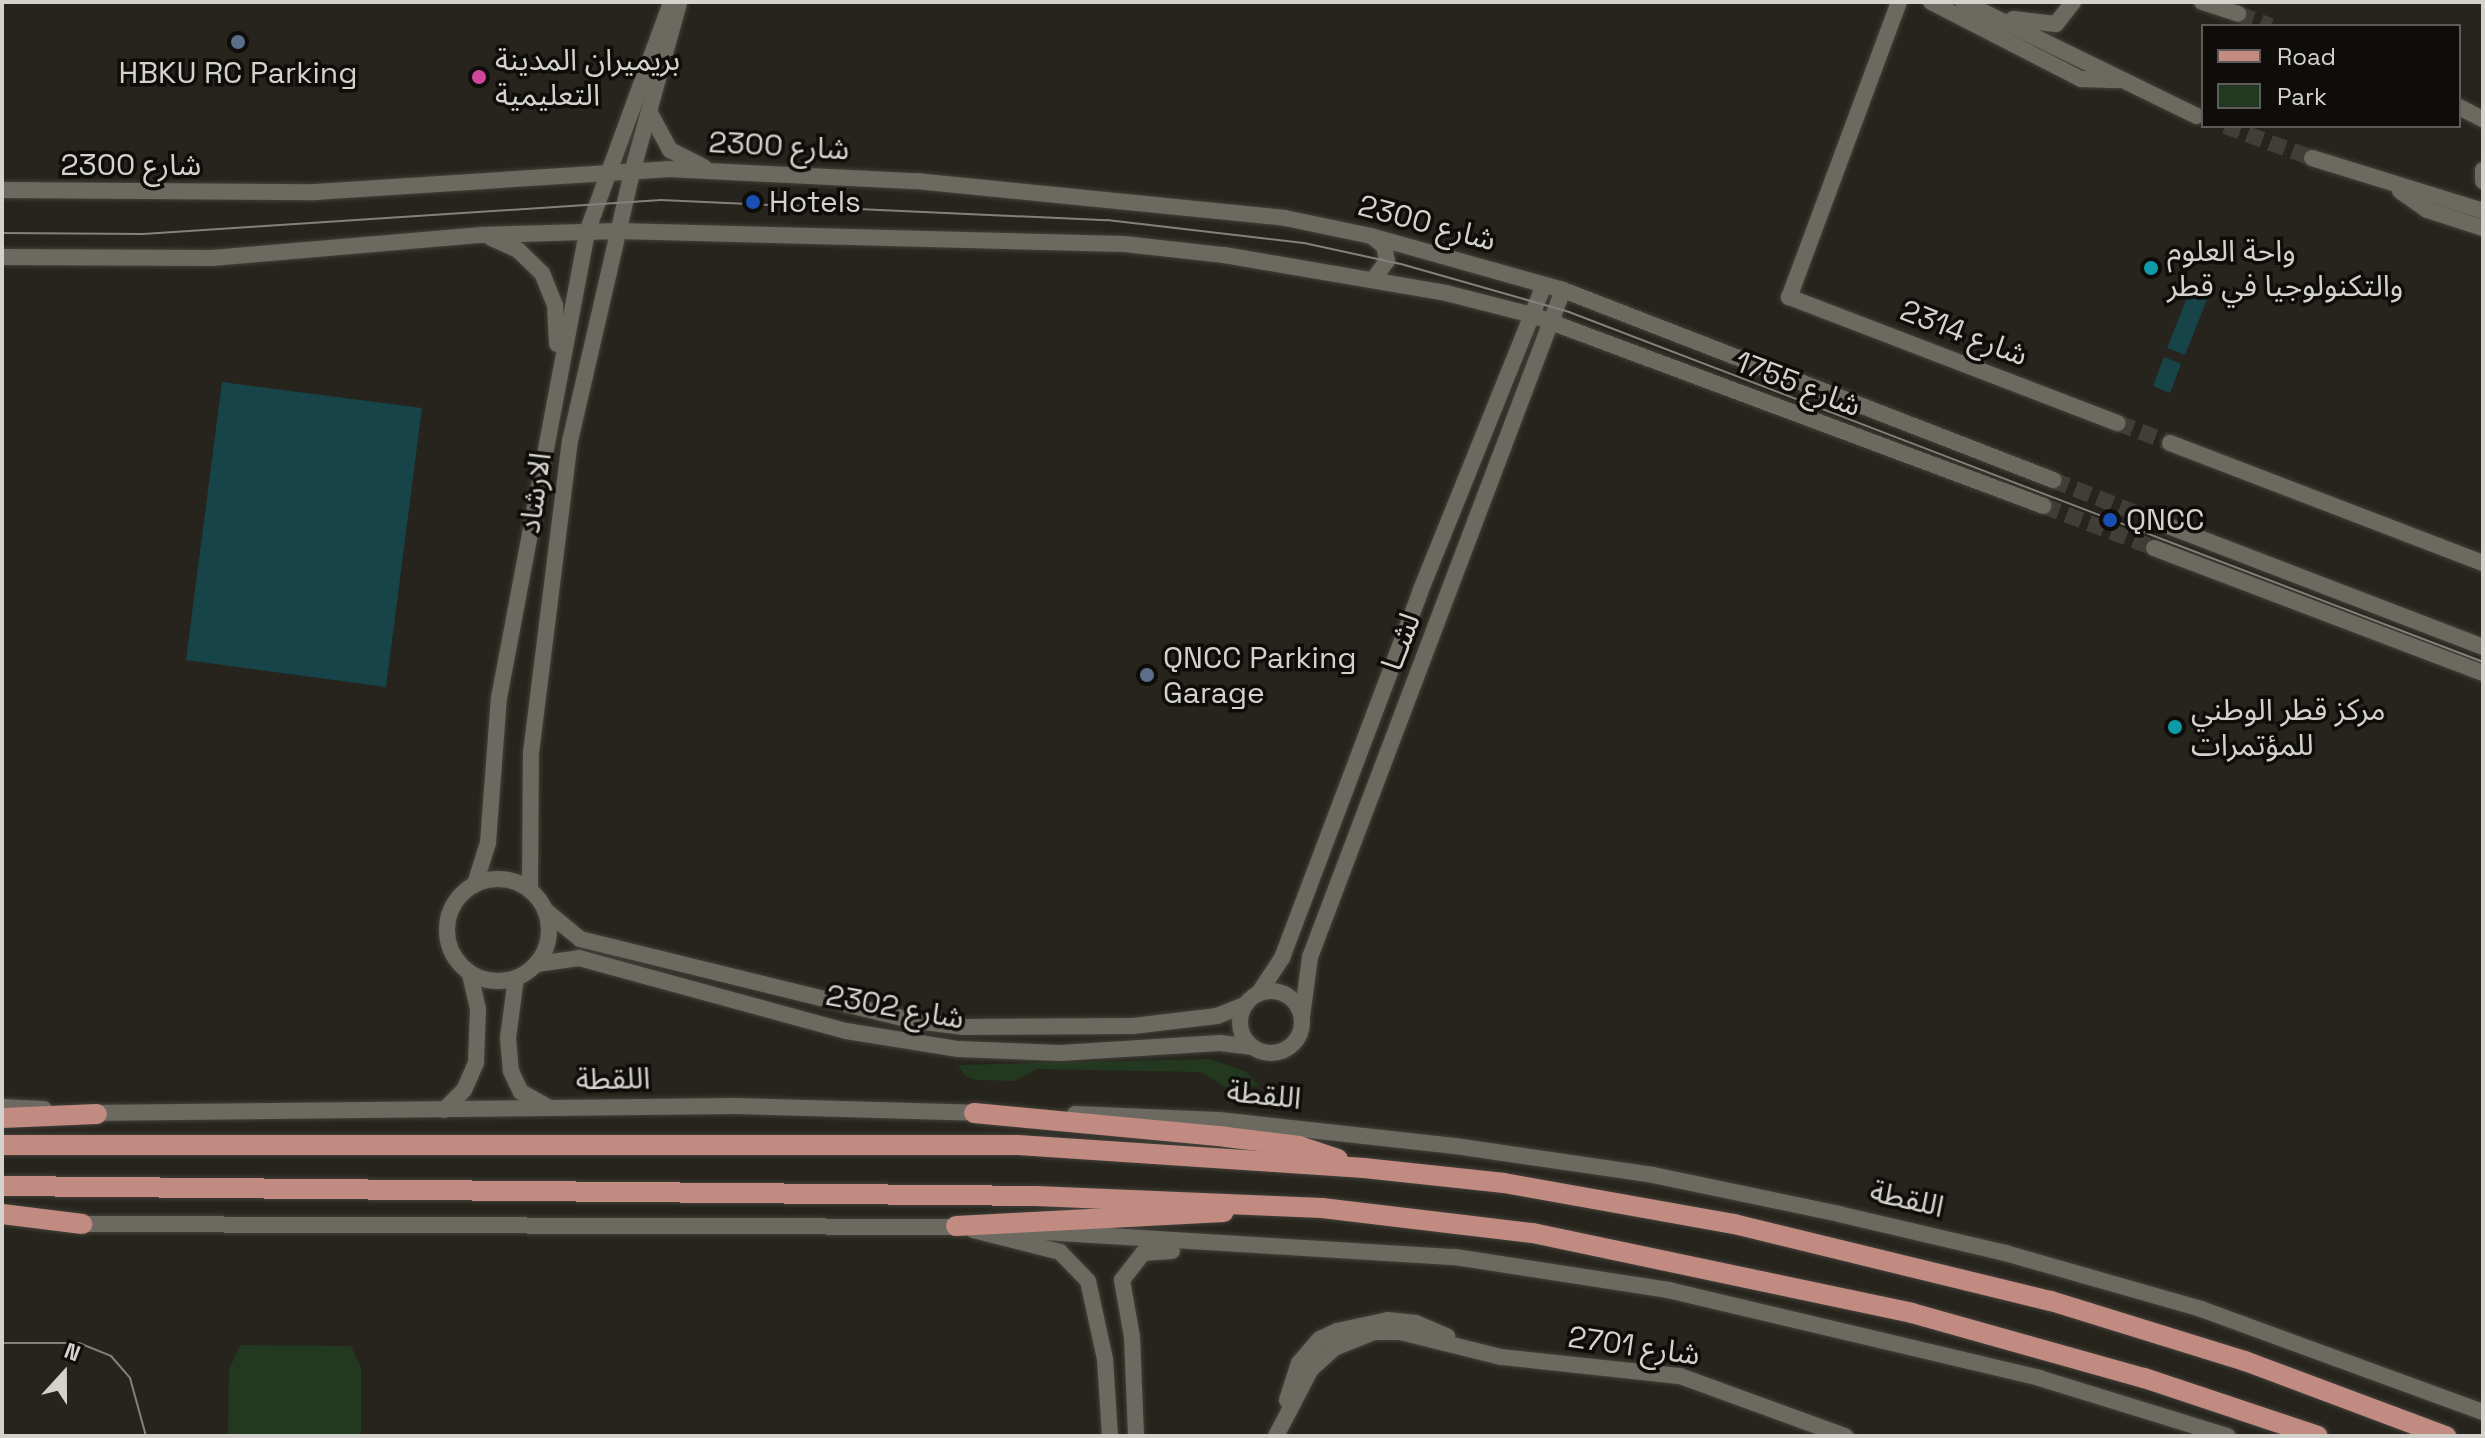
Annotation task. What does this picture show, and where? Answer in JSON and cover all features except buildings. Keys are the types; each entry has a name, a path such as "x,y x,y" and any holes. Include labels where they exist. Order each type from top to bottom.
{"main road":[{"path":"974,1113 1299,1146 1364,1168"},
{"path":"2,1118 97,1114"},
{"name":"اللقطة","path":"2,1145 1018,1145 1364,1168 1504,1183 1842,1248 2051,1301 2245,1361 2446,1436"},
{"path":"2,1186 1036,1196 1279,1205 1533,1233 1825,1294 2113,1369 2318,1436"},
{"path":"956,1226 1185,1217 1279,1205"},
{"path":"2,1214 82,1224"}],"street":[{"name":"الارشاد","path":"475,884 488,843 499,698 558,372 587,232 671,2"},
{"name":"الارشاد","path":"530,889 529,782 546,617 570,441 633,169 680,2"},
{"path":"1897,8 1910,2"},
{"path":"1931,2 2081,79 2120,80"},
{"path":"1968,4 2047,26 2063,20 2073,2"},
{"path":"2202,2 2238,14"},
{"path":"1968,4 2197,116"},
{"name":"شارع 2314","path":"1897,8 1789,297 2118,423"},
{"path":"2461,108 2483,119"},
{"path":"650,113 670,150 713,170"},
{"path":"2312,158 2396,187 2483,211"},
{"name":"شارع 2300","path":"2,190 62,195 315,192 633,169 916,181 1285,218 1371,236 1544,285"},
{"path":"2483,170 2483,181"},
{"path":"2396,187 2427,210 2483,228"},
{"name":"شارع 2300","path":"2,257 212,258 482,235 618,231 1124,244 1373,280 1532,315"},
{"name":"الارشاد","path":"482,235 518,250 542,273 555,305 558,372"},
{"path":"1371,236 1387,253 1385,269 1373,280"},
{"name":"شارع 1755","path":"1544,285 2053,480"},
{"name":"لشــا","path":"1253,998 1282,958 1420,592 1544,285"},
{"name":"لشــا","path":"1302,1017 1310,957 1563,290"},
{"name":"شارع 1755","path":"1532,315 2044,506"},
{"path":"2170,443 2483,563"},
{"path":"2163,524 2483,647"},
{"path":"2154,548 2483,673"},
{"path":"503,879 530,889 545,910 549,938 537,964 516,978 492,981 470,973 458,962 446,934 453,905 475,884 503,879"},
{"name":"شارع 2302","path":"545,910 580,939 915,1021 964,1027 1133,1026 1217,1016 1253,998"},
{"name":"شارع 2302","path":"537,964 579,958 846,1031 959,1049 1060,1053 1220,1043 1253,1047"},
{"path":"444,1110 464,1090 476,1063 478,1009 470,973"},
{"path":"516,978 508,1038 511,1071 521,1092 557,1110"},
{"path":"1286,995 1302,1017 1299,1035 1288,1049 1270,1053 1253,1047 1241,1032 1253,998 1286,995"},
{"name":"اللقطة","path":"2,1107 97,1114 736,1106 1219,1120 1440,1144 1653,1175 2020,1258 2201,1309 2483,1412"},
{"path":"2,1225 956,1226 1455,1257 1668,1290 2039,1378 2227,1436"},
{"path":"956,1226 1042,1245 1076,1265 1095,1301 1105,1359 1110,1436"},
{"path":"1136,1436 1132,1337 1121,1290 1126,1268 1143,1253 1269,1247"},
{"name":"شارع 2701","path":"1276,1436 1299,1363 1320,1339 1368,1322 1416,1323 1501,1357 1680,1376 1845,1436"}],"green space":[{"path":"1209,1059 1245,1071 1259,1086 1225,1087 1201,1072 1037,1069 1015,1081 977,1080 965,1076 958,1065"},
{"path":"240,1345 351,1346 361,1368 361,1436 228,1436 229,1370"}],"water":[{"path":"2192,285 2210,292 2185,355 2167,348"},
{"path":"2164,357 2181,364 2170,393 2153,386"},
{"path":"222,382 422,408 386,687 186,660"}],"tunnel":[{"path":"2238,14 2266,24"},
{"path":"2230,128 2312,158"},
{"path":"2118,423 2170,443"},
{"path":"2053,480 2163,524"},
{"path":"2044,506 2154,548"}],"tram line":[{"path":"2,233 143,234 661,200 1107,220 1304,243 1401,264 1569,312 2483,662"},
{"path":"2,1343 79,1343 111,1356 130,1378 146,1436"}],"place":[{"name":"HBKU RC Parking","path":"238,42"},
{"name":"بريميران المدينة التعليمية","path":"479,77"},
{"name":"Hotels","path":"753,202"},
{"name":"واحة العلوم والتكنولوجيا في قطر","path":"2151,268"},
{"name":"QNCC","path":"2110,520"},
{"name":"QNCC Parking Garage","path":"1147,675"},
{"name":"مركز قطر الوطني للمؤتمرات","path":"2175,727"}]}
